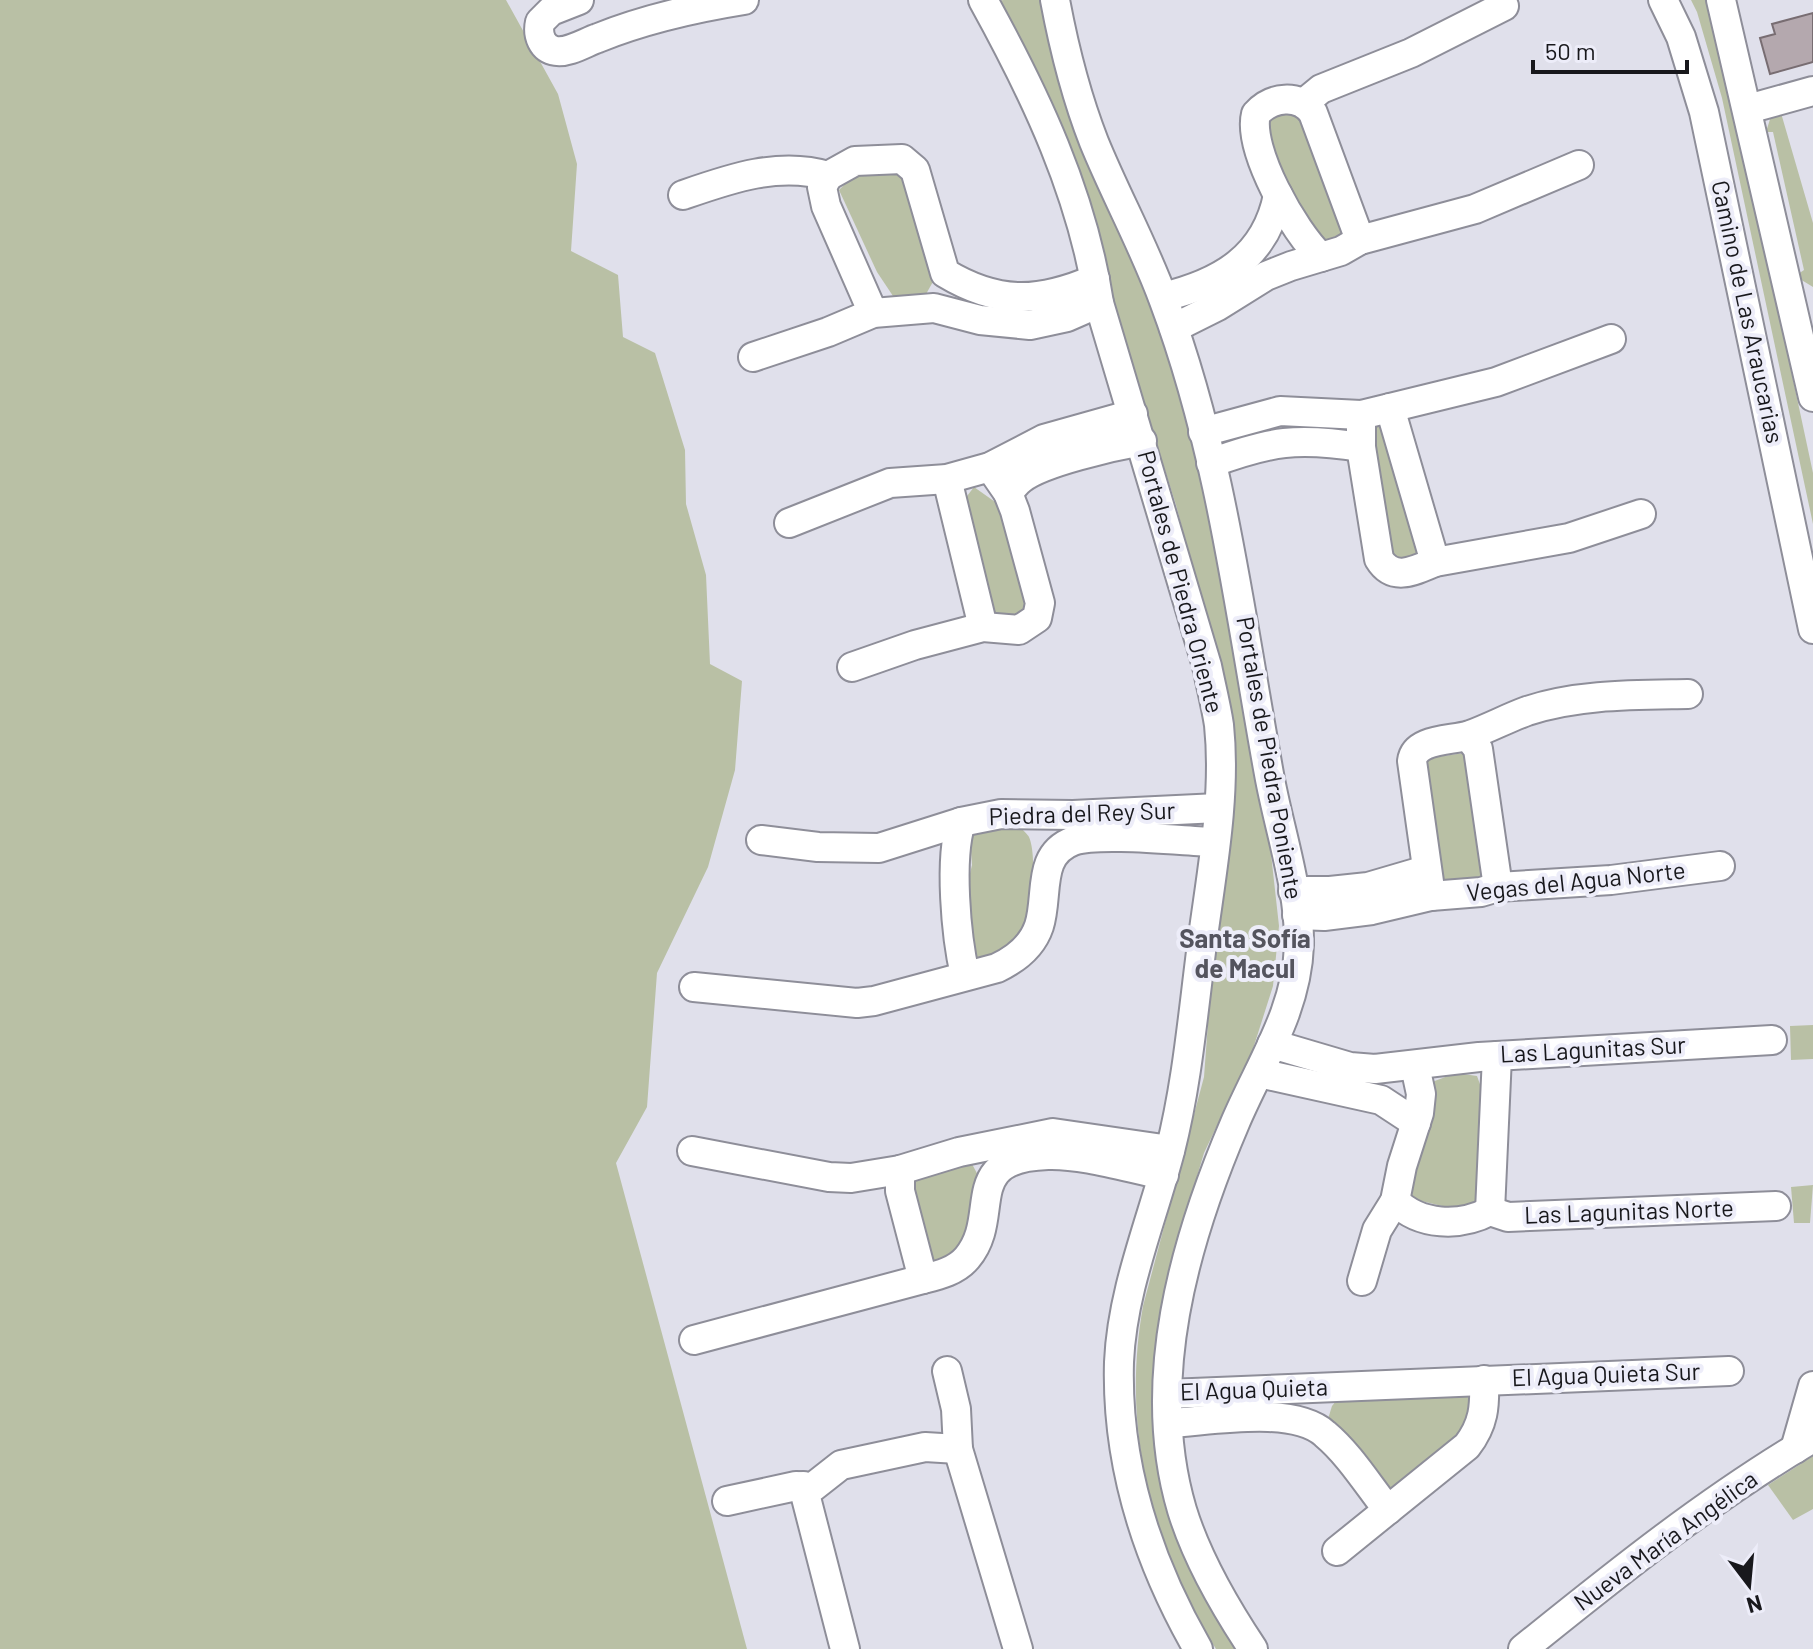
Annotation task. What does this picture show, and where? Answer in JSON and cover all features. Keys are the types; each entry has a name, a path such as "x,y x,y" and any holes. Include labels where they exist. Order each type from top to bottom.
{"street":[{"path":"579,0 551,11 540,22 540,38 548,48 567,50 627,26 744,0"},
{"name":"Portales de Piedra Oriente","path":"983,0 1034,95 1068,178 1097,291 1214,699 1220,746 1218,808 1181,1105 1123,1324 1119,1398 1124,1453 1140,1523 1185,1643"},
{"name":"Portales de Piedra Poniente","path":"1055,0 1070,68 1093,139 1163,297 1203,432 1236,578 1269,775 1295,903 1298,963 1294,987 1289,1006 1222,1153 1197,1221 1179,1289 1168,1394 1175,1478 1184,1516 1213,1580 1253,1649"},
{"name":"Camino de Las Araucarias","path":"1663,0 1689,60 1707,125 1813,629"},
{"path":"1721,0 1748,109 1803,301 1813,397"},
{"path":"1304,103 1321,89 1411,53 1504,6"},
{"path":"1748,109 1813,91"},
{"path":"1321,257 1299,233 1278,195 1256,140 1255,120 1259,110 1272,102 1288,99 1304,103 1317,121 1360,240"},
{"path":"873,313 826,206 822,187 828,176 855,161 878,158 902,159 915,170 945,273 934,308"},
{"path":"1174,328 1218,306 1266,276 1341,251 1360,240 1475,209 1579,165"},
{"path":"683,195 761,171 812,171 828,176"},
{"path":"1163,297 1205,283 1245,259 1266,235 1278,195"},
{"path":"945,273 976,289 1010,297 1097,291"},
{"path":"753,357 873,313 934,308 980,320 1030,325 1067,317 1097,291"},
{"path":"1203,432 1280,411 1361,415 1496,382 1611,339"},
{"path":"1390,408 1435,562"},
{"path":"789,523 890,483 947,479 990,467 1044,439 1133,414"},
{"path":"1361,415 1361,447 1379,559 1384,568 1393,573 1404,573 1435,562 1569,538 1641,514"},
{"path":"1211,463 1251,448 1302,440 1361,447"},
{"path":"1008,493 1022,477 1044,468 1142,441"},
{"path":"852,667 915,645 983,627 1019,630 1030,625 1040,611 1008,493 990,467"},
{"path":"947,479 983,627"},
{"path":"1428,883 1412,761 1415,750 1468,736 1530,710 1579,700 1688,694"},
{"path":"1468,736 1478,749 1498,887"},
{"name":"Piedra del Rey Sur","path":"761,840 818,847 879,848 961,822 1001,814 1073,815 1218,808"},
{"path":"694,987 857,1003 997,968 1014,960 1026,948 1040,924 1048,861 1043,832 1028,814"},
{"path":"961,822 954,843 958,941 965,975"},
{"path":"1048,861 1063,846 1088,838 1214,842"},
{"name":"Vegas del Agua Norte","path":"1295,903 1324,916 1372,910 1428,883 1481,892 1498,887 1611,880 1720,866"},
{"name":"Las Lagunitas Sur","path":"1272,1044 1350,1067 1375,1069 1497,1056 1772,1040"},
{"path":"1490,1211 1497,1056"},
{"path":"1362,1281 1377,1230 1395,1201 1416,1123 1421,1094 1415,1066"},
{"path":"1259,1073 1381,1100 1416,1123"},
{"path":"692,1151 829,1177 851,1178 900,1170 959,1152 1053,1133 1167,1162"},
{"path":"959,1152 972,1154 989,1182"},
{"path":"694,1340 923,1279 959,1266 969,1256 980,1229 989,1182 998,1170 1013,1162 1049,1155 1167,1162"},
{"path":"900,1170 900,1191 923,1279"},
{"name":"Las Lagunitas Norte","path":"1395,1201 1406,1212 1450,1224 1474,1219 1490,1211 1508,1217 1776,1206"},
{"path":"947,1371 956,1409 958,1449 1018,1649"},
{"name":"El Agua Quieta Sur","path":"1484,1380 1729,1371"},
{"path":"1337,1551 1455,1456 1475,1435 1484,1413 1484,1380"},
{"name":"El Agua Quieta","path":"1168,1394 1484,1380"},
{"path":"1804,1444 1813,1386"},
{"name":"El Agua Quieta","path":"1169,1423 1283,1417 1318,1428 1323,1410 1340,1387"},
{"path":"1318,1428 1334,1443 1388,1510"},
{"name":"Nueva María Angélica","path":"1523,1649 1645,1551 1804,1444"},
{"path":"727,1501 776,1489 813,1487 841,1465 925,1447 958,1449"},
{"path":"803,1486 845,1649"}],"green space":[{"path":"0,0 506,0 558,94 577,164 571,251 618,275 623,337 655,353 685,450 686,504 706,575 710,664 742,681 735,770 708,867 657,973 647,1107 616,1163 747,1649 0,1649"},
{"path":"1047,0 1174,373 1206,496 1270,845 1279,926 1273,986 1252,1052 1204,1153 1171,1264 1158,1342 1204,1594 1220,1625 1238,1649 1216,1649 1174,1568 1147,1484 1139,1441 1136,1397 1137,1352 1143,1306 1204,1077 1226,695 1176,505 1116,316 1091,206 1053,108 995,1"},
{"path":"1691,0 1710,0 1723,52 1813,473 1813,524 1722,98"},
{"path":"1299,111 1344,228 1342,234 1326,247 1293,207 1263,121 1266,116"},
{"path":"1781,113 1813,223 1813,287 1795,276 1804,270 1773,132 1766,132 1771,116"},
{"path":"896,173 909,179 935,278 925,296 897,302 877,272 839,190 853,176"},
{"path":"1385,420 1421,551 1409,560 1391,555 1372,424"},
{"path":"974,487 998,504 1028,599 1021,614 1004,620 992,610 964,500"},
{"path":"1464,753 1483,881 1441,887 1422,759"},
{"path":"1021,828 1029,837 1033,862 1031,895 1023,926 1017,939 1006,950 974,957 966,890 972,865 970,838 979,831"},
{"path":"1813,1025 1813,1059 1791,1060 1790,1026"},
{"path":"1456,1073 1477,1076 1481,1087 1479,1203 1459,1210 1413,1199 1409,1178 1432,1082"},
{"path":"952,1161 972,1164 980,1179 966,1247 929,1266 909,1198 915,1176"},
{"path":"1813,1185 1810,1223 1794,1223 1791,1187"},
{"path":"1467,1394 1471,1399 1465,1431 1394,1488 1385,1487 1328,1419 1336,1401"},
{"path":"1813,1456 1813,1509 1793,1520 1768,1485"}],"building":[{"path":"1813,13 1813,62 1770,74 1760,38 1775,34 1772,24"}],"district":[{"name":"Santa Sofía de Macul","path":"1245,954"}]}
